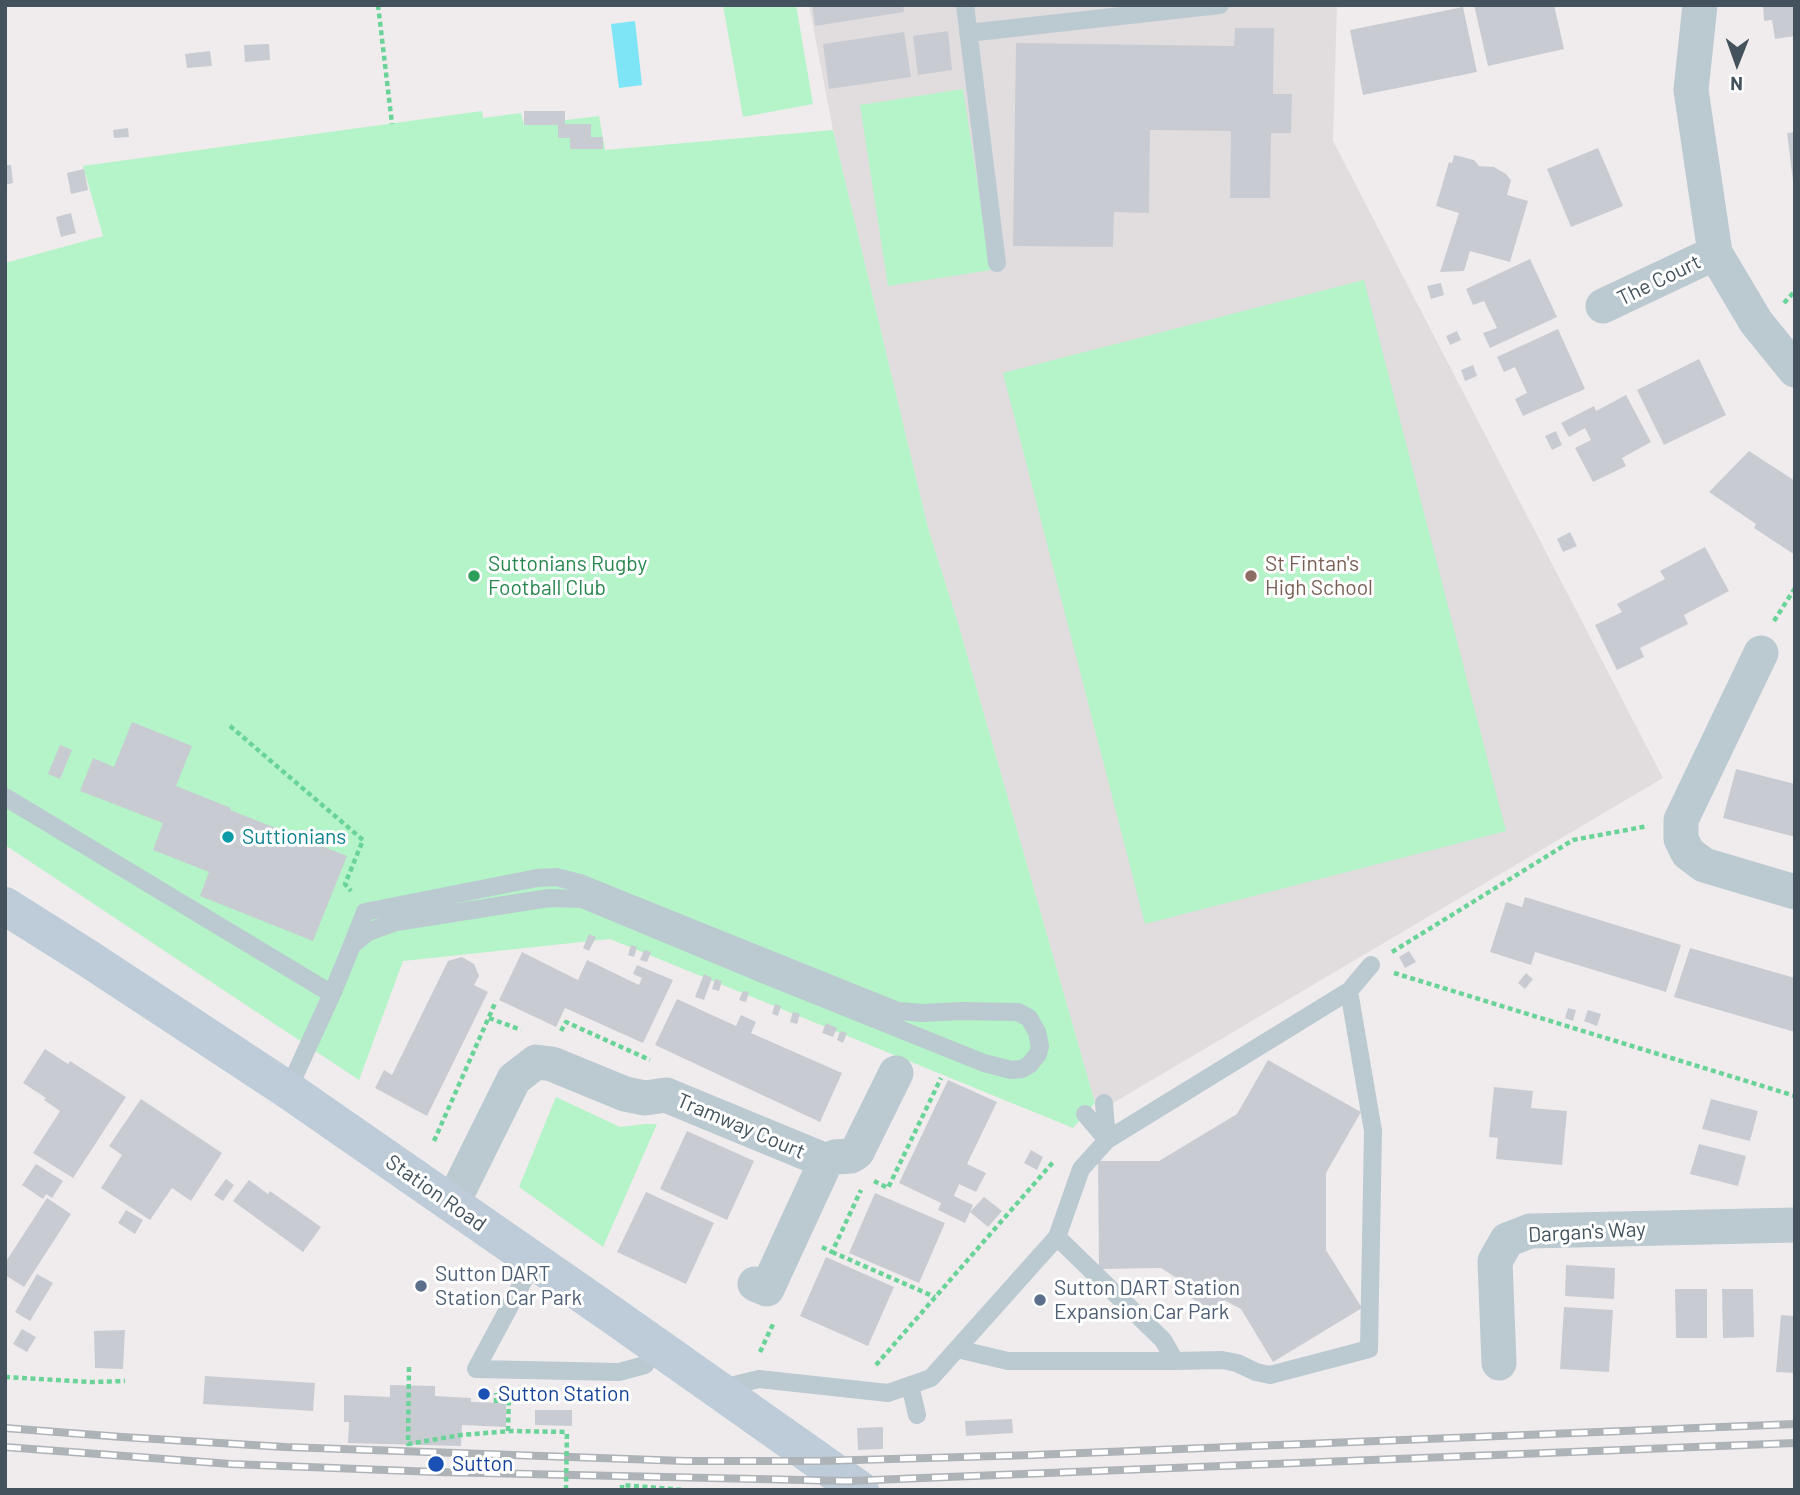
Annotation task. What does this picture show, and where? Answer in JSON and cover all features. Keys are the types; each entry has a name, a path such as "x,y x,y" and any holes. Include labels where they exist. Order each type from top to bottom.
{"main road":[{"name":"Station Road","path":"5,906 288,1090 860,1490"}],"street":[{"path":"1700,5 1691,90 1715,253 1756,323 1795,370"},
{"name":"The Court","path":"1603,306 1715,253"},
{"path":"1761,653 1681,820 1681,839 1688,853 1703,865 1795,892"},
{"name":"Tramway Court","path":"452,1204 514,1079 536,1062 552,1064 625,1094 645,1098 666,1095 826,1161"},
{"name":"Tramway Court","path":"755,1284 767,1289 826,1161 858,1152 896,1073"},
{"name":"Dargan's Way","path":"1499,1363 1495,1261 1507,1240 1530,1231 1795,1225"}],"lane":[{"path":"965,5 997,263"},
{"path":"968,33 1220,5"},
{"path":"5,797 332,994"},
{"path":"288,1090 332,994 365,912 537,878 555,877 580,883 898,1011 1018,1012 1029,1018 1037,1032 1040,1046 1038,1054 1022,1069 1012,1070 985,1063 582,899 549,898 396,922 368,932 352,945"},
{"path":"718,1389 755,1379 888,1393 931,1378 1057,1237 1081,1169 1107,1140 1349,991 1371,965"},
{"path":"957,1349 1008,1361 1222,1360 1270,1375 1368,1349 1373,1131 1349,991"},
{"path":"1104,1103 1107,1140"},
{"path":"1085,1114 1107,1140"},
{"path":"1057,1237 1163,1340 1175,1361"},
{"path":"534,1261 476,1369 619,1372 645,1365 657,1346"},
{"path":"910,1385 918,1415"}],"path":[{"path":"378,5 392,124"},
{"path":"230,726 363,840 345,884 365,912"},
{"path":"1371,965 1573,840 1681,820"},
{"path":"1371,965 1795,1096"},
{"path":"435,1141 496,1001"},
{"path":"867,1177 888,1188 941,1078"},
{"path":"832,1251 861,1189"},
{"path":"812,1242 935,1297"},
{"path":"759,1357 778,1314"},
{"path":"409,1367 408,1444 508,1429 567,1432 566,1490"},
{"path":"5,1377 91,1382 125,1381"},
{"path":"622,1490 622,1485 684,1490"}],"shaded area":[{"name":"St Fintan's High School","path":"809,5 1337,5 1333,141 1663,778 1113,1103 1095,1103 958,623 928,528 833,130"}],"green space":[{"path":"723,5 796,5 813,104 743,117"},
{"path":"963,89 991,270 888,286 860,105"},
{"name":"Suttonians Rugby Football Club","path":"482,111 483,118 521,113 524,125 599,116 605,150 833,130 928,528 958,623 1095,1103 1073,1128 610,939 403,961 359,1080 5,845 5,263 103,236 83,166"},
{"path":"1364,280 1506,831 1145,924 1003,373"},
{"path":"556,1097 620,1127 657,1124 603,1247 519,1187"}],"water":[{"path":"635,21 642,85 619,88 611,24"}],"building":[{"path":"812,5 903,5 904,12 815,26"},
{"path":"1474,5 1554,5 1564,49 1488,66"},
{"path":"1763,5 1795,5 1795,36 1775,39 1772,20 1764,21"},
{"path":"1463,7 1477,72 1363,95 1350,30"},
{"path":"1235,28 1274,28 1273,94 1292,94 1291,133 1271,133 1270,198 1230,198 1231,131 1150,130 1149,213 1114,212 1113,247 1013,246 1016,43 1234,46"},
{"path":"948,31 952,70 918,75 913,36"},
{"path":"904,32 911,77 829,89 823,44"},
{"path":"269,44 270,60 245,62 244,45"},
{"path":"210,51 212,66 187,68 185,54"},
{"path":"524,111 565,111 565,124 591,124 591,137 603,137 603,149 570,149 570,138 558,138 558,125 524,125"},
{"path":"128,128 129,137 114,138 113,130"},
{"path":"1795,132 1795,181 1793,181 1787,133"},
{"path":"1598,148 1623,206 1571,227 1547,169"},
{"path":"1454,155 1474,160 1479,166 1494,167 1506,174 1511,180 1507,195 1528,201 1510,262 1470,251 1464,271 1440,272 1459,213 1436,206 1449,162 1452,163"},
{"path":"5,165 11,165 13,183 5,185"},
{"path":"84,169 88,190 71,194 67,173"},
{"path":"71,213 76,233 61,237 56,217"},
{"path":"1530,259 1557,317 1490,348 1483,333 1497,328 1484,301 1473,305 1466,289"},
{"path":"1441,283 1444,295 1431,299 1427,286"},
{"path":"1558,329 1585,389 1523,416 1515,399 1527,393 1515,367 1504,372 1497,357"},
{"path":"1457,331 1461,340 1450,345 1446,336"},
{"path":"1699,359 1726,415 1664,445 1637,390"},
{"path":"1473,365 1477,376 1465,381 1461,370"},
{"path":"1626,395 1651,442 1622,458 1626,466 1593,482 1575,448 1591,440 1585,428 1569,437 1561,423 1594,406 1596,411"},
{"path":"1556,431 1562,445 1552,450 1545,436"},
{"path":"1749,451 1795,481 1795,555 1754,528 1756,524 1709,492"},
{"path":"1570,532 1577,546 1563,552 1557,539"},
{"path":"1705,547 1729,591 1684,615 1688,624 1640,648 1644,657 1617,670 1595,625 1622,612 1617,604 1665,579 1660,571"},
{"name":"Suttionians","path":"132,722 192,746 176,786 347,856 313,941 200,896 209,872 153,850 163,823 80,791 93,758 114,767"},
{"path":"60,745 72,750 60,779 48,774"},
{"path":"1736,769 1795,784 1795,837 1723,818"},
{"path":"1525,897 1681,945 1666,992 1535,952 1531,965 1490,952 1506,902 1522,907"},
{"path":"589,934 596,937 589,951 583,948"},
{"path":"631,945 637,947 634,957 628,955"},
{"path":"1690,948 1795,978 1795,1032 1674,997"},
{"path":"644,950 651,952 647,962 640,960"},
{"path":"1409,951 1416,962 1405,968 1399,957"},
{"path":"522,952 578,980 587,960 639,985 642,978 633,974 637,965 673,980 643,1043 565,1008 556,1027 499,1000"},
{"path":"462,957 474,964 479,976 474,985 488,992 427,1116 375,1088 384,1070 392,1075 448,961"},
{"path":"1526,973 1533,979 1525,989 1518,983"},
{"path":"704,974 712,978 704,1000 695,997"},
{"path":"715,979 722,981 719,991 712,989"},
{"path":"743,991 749,992 746,1002 739,1000"},
{"path":"677,999 736,1026 741,1015 756,1022 751,1033 842,1073 820,1122 655,1045"},
{"path":"775,1004 781,1006 778,1016 772,1014"},
{"path":"1568,1008 1576,1010 1573,1021 1565,1018"},
{"path":"1588,1010 1601,1014 1597,1026 1584,1021"},
{"path":"793,1012 800,1014 797,1024 790,1022"},
{"path":"826,1023 837,1028 833,1037 822,1033"},
{"path":"840,1031 847,1033 843,1043 837,1040"},
{"path":"45,1049 68,1064 70,1061 126,1097 73,1178 33,1153 60,1111 23,1083"},
{"path":"1268,1060 1361,1112 1326,1173 1326,1250 1362,1308 1273,1362 1241,1309 1224,1300 1217,1313 1175,1289 1180,1280 1161,1268 1099,1269 1098,1161 1159,1161 1237,1114"},
{"path":"948,1080 997,1102 967,1164 986,1173 976,1192 959,1184 954,1196 973,1205 965,1223 938,1210 941,1203 899,1183"},
{"path":"1494,1087 1533,1091 1531,1108 1567,1111 1562,1165 1496,1159 1498,1138 1489,1137"},
{"path":"141,1099 222,1153 191,1201 172,1188 150,1220 101,1188 122,1155 109,1146"},
{"path":"1711,1099 1758,1111 1750,1141 1702,1129"},
{"path":"687,1131 754,1161 727,1220 660,1189"},
{"path":"1699,1144 1746,1156 1738,1186 1690,1174"},
{"path":"1031,1150 1043,1157 1037,1170 1024,1163"},
{"path":"36,1164 63,1181 52,1198 46,1194 43,1199 22,1185"},
{"path":"226,1179 234,1185 223,1201 214,1195"},
{"path":"249,1180 268,1194 270,1191 321,1227 303,1252 233,1201"},
{"path":"646,1192 714,1223 686,1284 617,1252"},
{"path":"875,1193 945,1223 919,1283 849,1253"},
{"path":"984,1197 1002,1211 988,1227 970,1212"},
{"path":"47,1198 71,1214 24,1287 5,1275 5,1263"},
{"path":"126,1210 143,1220 135,1234 118,1223"},
{"path":"826,1257 894,1287 868,1346 800,1316"},
{"path":"1566,1265 1615,1268 1614,1299 1565,1296"},
{"path":"37,1274 53,1283 30,1321 15,1312"},
{"path":"1675,1289 1707,1289 1707,1338 1676,1338"},
{"path":"1722,1289 1753,1289 1754,1337 1723,1338"},
{"path":"1564,1307 1613,1310 1609,1372 1560,1369"},
{"path":"1781,1315 1795,1316 1795,1373 1776,1372"},
{"path":"22,1329 36,1337 27,1352 13,1344"},
{"path":"125,1330 123,1369 95,1368 94,1331"},
{"path":"205,1376 315,1383 313,1411 203,1404"},
{"path":"390,1385 435,1386 435,1396 471,1398 471,1402 506,1403 506,1427 462,1425 461,1446 348,1443 349,1422 344,1422 344,1395 390,1397"},
{"path":"535,1410 572,1410 572,1426 535,1425"},
{"path":"1012,1419 1013,1433 966,1436 965,1421"},
{"path":"883,1427 883,1449 858,1450 857,1428"}],"railway":[{"path":"5,1428 285,1447 685,1461 821,1461 1795,1424"},
{"path":"5,1447 231,1464 436,1472 848,1481 1795,1443"}],"place":[{"name":"Suttonians Rugby Football Club","path":"474,576"},
{"name":"St Fintan's High School","path":"1251,576"},
{"name":"Suttionians","path":"228,837"},
{"name":"Sutton DART Station Car Park","path":"421,1286"},
{"name":"Sutton DART Station Expansion Car Park","path":"1040,1300"},
{"name":"Sutton Station","path":"484,1394"},
{"name":"Sutton","path":"436,1464"}]}
